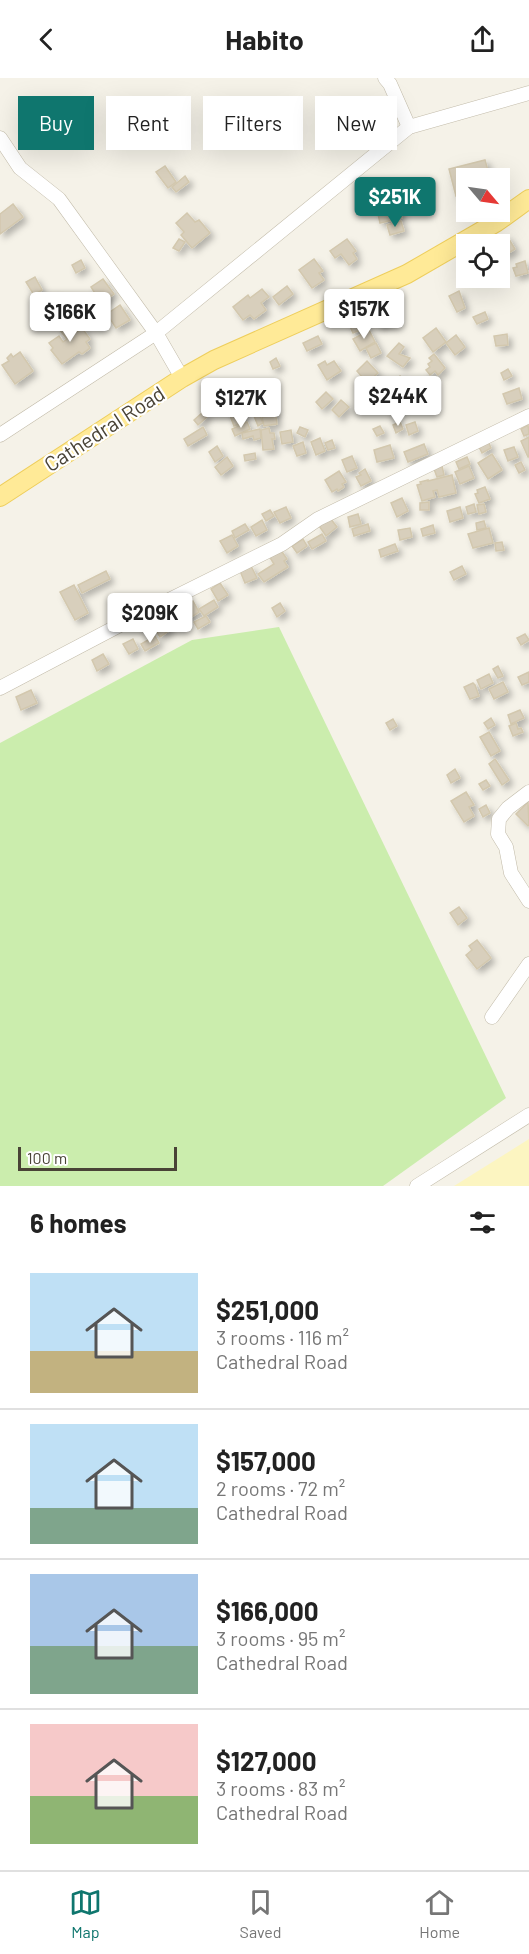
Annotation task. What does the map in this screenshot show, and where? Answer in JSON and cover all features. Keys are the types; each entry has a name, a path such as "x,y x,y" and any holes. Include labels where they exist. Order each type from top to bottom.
{"main road":[{"name":"Cathedral Road","path":"0,497 182,378 214,360 407,274 497,222 529,199"}],"street":[{"path":"385,78 390,84 409,127"},
{"path":"0,435 156,333 409,127 529,93"},
{"path":"0,138 20,168 59,199 156,333 182,378"},
{"path":"0,688 137,616 282,544 318,519 529,416"},
{"path":"529,792 508,808 499,819 498,834 506,847 511,873 529,901"},
{"path":"492,1017 529,964"},
{"path":"417,1186 529,1115"}],"green space":[{"path":"279,627 506,1098 383,1186 0,1186 0,743 192,640"}],"sand":[{"path":"529,1139 529,1186 454,1186"}],"building":[{"path":"485,160 487,168 456,168 456,196 449,169"},
{"path":"165,166 176,182 168,188 156,172"},
{"path":"185,176 189,182 176,192 172,187"},
{"path":"392,200 394,204 399,203 402,218 380,223 377,210 385,209 383,202"},
{"path":"13,204 23,217 0,234 0,214"},
{"path":"187,213 195,222 199,220 210,233 192,248 181,235 184,232 176,223"},
{"path":"401,221 404,231 390,235 387,225"},
{"path":"179,239 185,242 179,251 173,248"},
{"path":"347,239 356,251 353,253 357,259 349,265 341,254 335,258 330,251"},
{"path":"510,241 515,249 510,252"},
{"path":"314,259 323,271 319,273 324,280 312,288 299,270"},
{"path":"81,260 85,268 76,273 72,265"},
{"path":"525,261 528,273 516,276 513,268 517,267 516,264"},
{"path":"35,277 42,290 34,295 26,282"},
{"path":"103,279 114,294 101,303 91,287"},
{"path":"287,286 293,294 279,305 273,297"},
{"path":"262,289 269,297 261,303 266,310 254,319 250,315 243,320 233,307 248,295 250,298"},
{"path":"459,291 465,308 457,312 449,296"},
{"path":"54,293 66,311 51,322 39,305"},
{"path":"120,305 130,320 116,328 107,314"},
{"path":"386,306 392,320 379,326 374,311"},
{"path":"485,312 488,319 477,324 473,317"},
{"path":"358,318 363,329 353,333 348,322"},
{"path":"69,321 77,332 82,328 90,339 86,342 90,348 82,354 79,352 62,364 51,350 53,348 49,343 59,336 63,342 67,339 59,329"},
{"path":"436,328 446,342 433,352 423,338"},
{"path":"369,330 375,342 360,351 353,339"},
{"path":"507,334 508,345 496,346 494,336"},
{"path":"456,335 465,347 455,355 446,343"},
{"path":"318,336 322,344 307,351 303,343"},
{"path":"376,343 381,353 371,358 366,348"},
{"path":"399,343 404,347 399,354 410,358 403,367 387,356"},
{"path":"20,352 33,371 15,384 2,365 9,361 7,358 11,354 13,357"},
{"path":"434,354 445,368 438,375 435,371 430,375 426,370 432,361 429,358"},
{"path":"276,358 280,366 273,369 270,362"},
{"path":"325,361 327,365 334,361 341,371 327,380 318,365"},
{"path":"367,361 378,373 367,383 357,371"},
{"path":"508,369 512,376 504,380 501,373"},
{"path":"400,376 404,382 398,386 394,380"},
{"path":"416,380 424,389 416,395 407,384"},
{"path":"258,388 263,394 255,399 251,393"},
{"path":"519,388 522,399 507,404 503,394"},
{"path":"326,392 333,399 322,409 316,402"},
{"path":"226,394 227,397 233,395 236,404 225,408 221,396"},
{"path":"341,400 349,407 339,417 332,410"},
{"path":"232,406 233,409 239,406 245,422 234,426 227,408"},
{"path":"275,409 277,424 264,426 262,417 269,416 269,410"},
{"path":"203,412 207,417 198,425 194,420"},
{"path":"259,414 263,423 258,426 254,416"},
{"path":"247,422 250,429 235,436 232,429"},
{"path":"400,422 403,429 396,433 393,425"},
{"path":"415,422 418,431 409,435 406,425"},
{"path":"528,425 529,434 524,436 521,429"},
{"path":"380,426 384,433 377,436 373,429"},
{"path":"203,427 207,435 188,446 184,439"},
{"path":"300,427 308,430 305,437 297,433"},
{"path":"269,428 270,433 274,433 275,439 272,439 274,449 263,450 261,430"},
{"path":"260,429 261,438 254,440 253,436 243,439 242,433"},
{"path":"291,430 293,442 282,444 280,432"},
{"path":"529,437 529,457 528,457 521,441"},
{"path":"320,438 325,451 316,455 311,442"},
{"path":"332,440 335,448 328,450 325,443"},
{"path":"488,441 491,448 482,453 478,445"},
{"path":"303,442 306,453 297,456 293,446"},
{"path":"424,444 428,454 408,462 404,452"},
{"path":"390,445 394,458 377,462 374,450"},
{"path":"217,446 223,456 215,462 209,452"},
{"path":"514,447 518,457 508,461 504,450"},
{"path":"255,453 256,459 245,461 244,455"},
{"path":"492,454 502,470 488,479 478,463"},
{"path":"352,456 357,468 347,472 342,460"},
{"path":"227,457 233,466 221,475 215,467"},
{"path":"467,457 470,464 459,469 456,462"},
{"path":"521,462 525,470 519,473 515,465"},
{"path":"442,466 444,475 437,477 434,469"},
{"path":"469,466 474,478 460,484 455,472"},
{"path":"365,469 371,481 361,486 356,477 361,475 359,473"},
{"path":"339,471 346,482 342,484 344,487 332,492 325,480"},
{"path":"452,475 456,493 439,497 437,490 433,491 435,497 422,501 417,485 421,484 420,482"},
{"path":"485,487 490,499 479,503 475,494 478,493 477,490"},
{"path":"402,498 408,511 397,517 391,503"},
{"path":"429,502 429,510 420,510 420,503"},
{"path":"474,504 476,512 468,514 466,507"},
{"path":"484,504 486,512 479,514 477,505"},
{"path":"286,507 291,518 280,523 274,512"},
{"path":"460,507 463,518 450,522 447,511"},
{"path":"270,510 274,516 266,521 262,514"},
{"path":"358,514 361,524 350,527 348,517"},
{"path":"330,518 337,527 326,536 319,526"},
{"path":"262,520 267,530 256,536 251,527"},
{"path":"484,521 486,528 477,530 476,523"},
{"path":"245,524 249,530 235,538 232,531"},
{"path":"368,524 370,531 354,536 352,529"},
{"path":"433,525 435,533 423,536 421,529"},
{"path":"410,528 412,537 400,540 398,530"},
{"path":"489,528 493,543 473,548 468,534"},
{"path":"322,534 326,541 312,549 308,542"},
{"path":"232,535 238,546 227,553 220,541"},
{"path":"303,539 307,546 297,553 292,546"},
{"path":"502,542 504,550 496,551 495,543"},
{"path":"395,544 398,551 381,557 379,550"},
{"path":"280,549 287,559 284,561 288,567 264,582 258,574 274,564 269,556"},
{"path":"251,566 257,578 245,583 240,571"},
{"path":"462,566 466,574 454,580 450,572"},
{"path":"106,571 110,579 82,593 78,585"},
{"path":"220,583 228,595 218,601 211,589"},
{"path":"74,585 88,613 75,620 60,592"},
{"path":"214,600 218,607 204,616 199,609"},
{"path":"193,601 199,612 187,620 181,608"},
{"path":"280,603 285,611 277,617 272,608"},
{"path":"206,616 210,622 198,629 194,622"},
{"path":"163,619 170,630 160,637 153,626"},
{"path":"525,634 529,640 521,645 517,638"},
{"path":"155,636 159,643 145,651 141,644"},
{"path":"133,639 138,649 129,654 123,644"},
{"path":"103,654 109,664 97,671 92,660"},
{"path":"498,666 503,676 498,678 493,669"},
{"path":"529,672 529,682 522,685 518,677"},
{"path":"489,674 493,683 481,689 477,680"},
{"path":"503,682 508,692 494,699 489,689"},
{"path":"473,683 479,696 470,699 464,687"},
{"path":"31,690 37,703 21,710 16,697"},
{"path":"520,710 524,718 511,724 508,715"},
{"path":"491,718 495,725 488,729 484,723"},
{"path":"393,719 397,726 390,730 386,723"},
{"path":"516,723 518,729 521,728 523,732 513,736 509,726"},
{"path":"489,732 500,751 491,756 480,737"},
{"path":"495,759 509,780 502,785 489,764"},
{"path":"455,769 460,778 451,783 447,775"},
{"path":"486,780 490,786 483,790 479,784"},
{"path":"466,792 474,805 469,807 474,816 464,822 451,801"},
{"path":"528,802 529,825 528,826 516,814"},
{"path":"486,805 490,813 483,817 479,809"},
{"path":"459,907 467,918 458,925 450,913"},
{"path":"477,940 491,958 477,969 466,955 472,950 469,946"}]}
